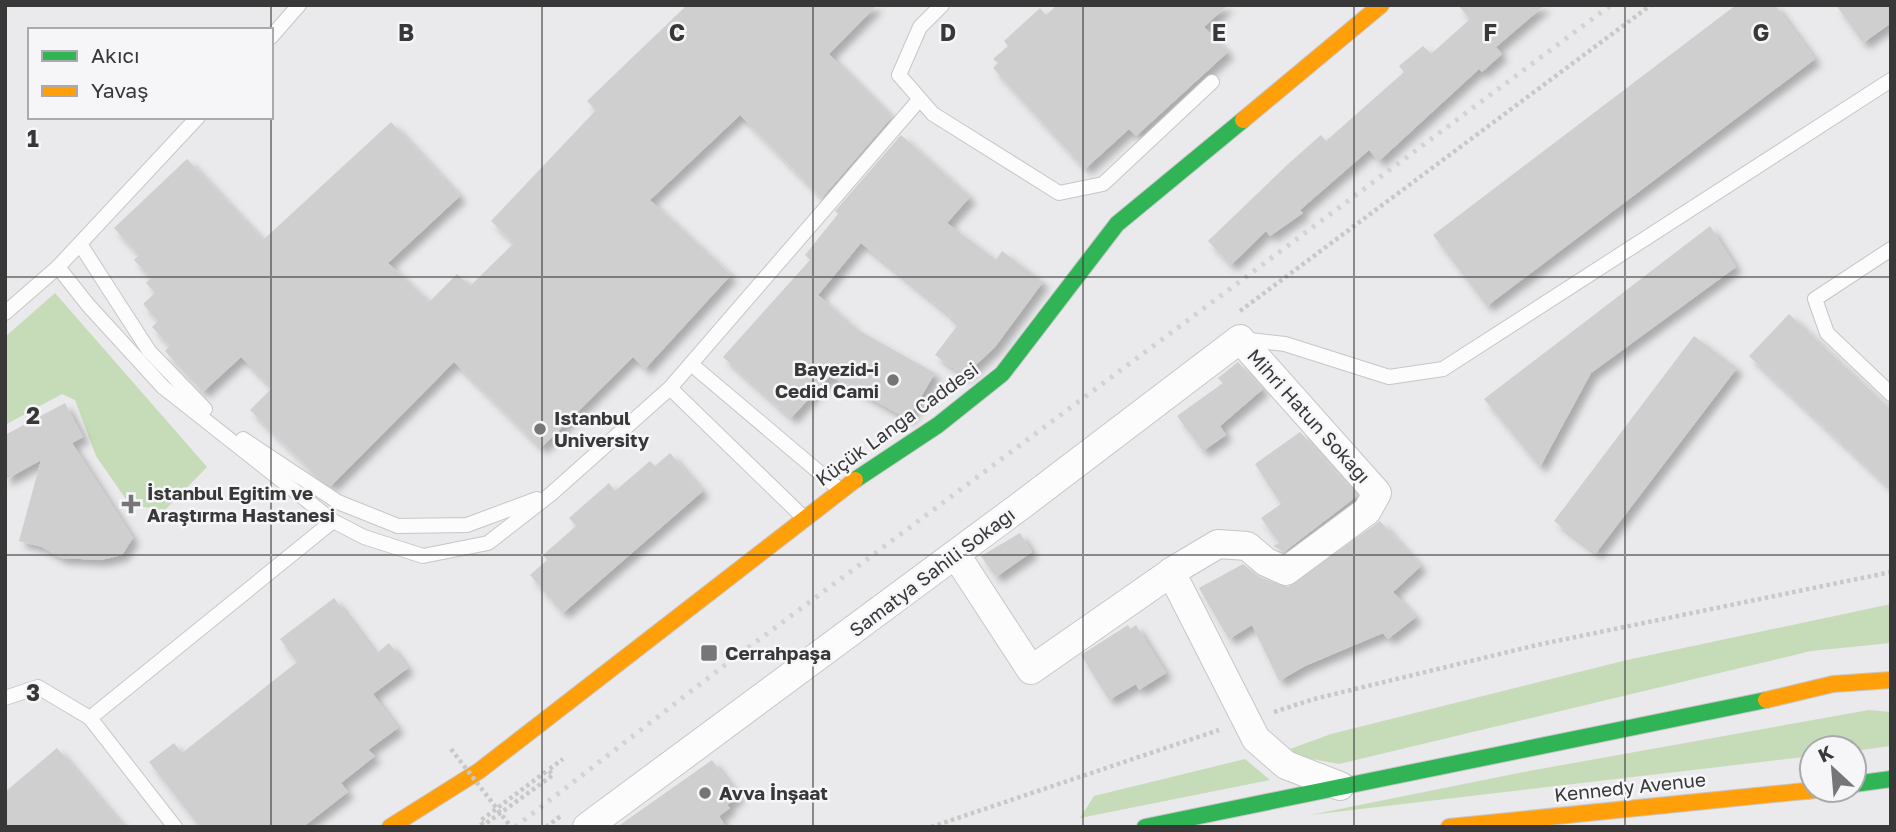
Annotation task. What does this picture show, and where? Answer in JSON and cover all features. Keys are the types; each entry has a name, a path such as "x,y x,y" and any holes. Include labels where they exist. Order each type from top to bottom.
{"street":[{"name":"Küçük Langa Caddesi","path":"390,827 479,771 840,490 937,425 1002,374 1117,224 1381,5"},
{"name":"Samatya Sahili Sokağı","path":"587,827 956,555 1240,339"},
{"name":"Mihri Hatun Sokağı","path":"956,555 1031,670 1171,572 1218,544 1247,546 1266,562 1286,571 1367,511 1377,493 1240,339"},
{"path":"1171,572 1256,739 1286,765 1340,786"},
{"path":"1145,827 1679,720 1833,684 1891,680"},
{"path":"420,827 479,771"},
{"path":"1868,782 1891,779"},
{"name":"Kennedy Avenue","path":"1449,827 1798,792"}],"lane":[{"path":"273,35 299,5"},
{"path":"942,5 920,27 899,75 933,114 1059,193 1103,184 1212,82"},
{"path":"1240,339 1285,344 1389,377 1443,369 1891,80"},
{"path":"58,267 88,305 163,387 333,520 364,537 423,556 488,543 551,494 670,388 919,100"},
{"path":"5,313 58,267 196,119"},
{"path":"80,244 149,351 195,400 237,435 338,502 398,526 467,525 551,494"},
{"path":"1891,249 1815,299 1827,333 1891,394"},
{"path":"691,364 840,490"},
{"path":"670,388 804,518"},
{"path":"90,718 333,520"},
{"path":"5,698 38,687 90,718 175,827"}],"path":[{"path":"931,827 1314,699 1537,645 1891,572"},
{"path":"451,749 511,827"},
{"path":"548,770 553,775 482,826 480,821 548,770 563,759"}],"green space":[{"path":"55,293 207,467 165,510 130,505 96,456 75,400 62,394 5,425 5,337"},
{"path":"1891,604 1891,643 1811,651 1339,764 1279,753 1331,734 1627,660"},
{"path":"1869,710 1891,712 1891,746 1868,749 1868,734 1798,734 1798,758 1310,815 1529,771"},
{"path":"1245,759 1270,780 1080,818 1094,796"}],"building":[{"path":"687,5 877,5 829,54 892,117 822,198 740,115 650,200 731,275 645,369 633,357 541,448 454,362 331,486 317,476 250,410 272,388 241,357 203,392 165,351 170,346 152,327 158,321 143,304 155,293 146,283 151,278 134,260 139,255 114,228 187,159 263,240 391,122 460,196 388,263 429,302 457,274 470,286 514,243 491,221 596,110 587,101"},
{"path":"1057,5 1228,5 1204,27 1228,52 1136,136 1129,129 1085,169 993,68 998,63 993,59 1008,46 1004,41 1040,8 1046,15"},
{"path":"1458,5 1545,5 1496,47 1502,54 1482,72 1479,69 1379,161 1369,150 1300,210 1303,213 1270,236 1266,231 1231,265 1208,241 1321,135 1326,141 1404,72 1399,66 1423,46 1431,54 1470,19"},
{"path":"1736,5 1775,5 1815,59 1487,306 1433,235"},
{"path":"1836,5 1891,5 1891,23 1863,43"},
{"path":"901,135 970,197 947,223 996,260 1002,251 1043,282 995,347 964,376 935,355 957,326 950,320 952,317 861,243 818,295 856,329 935,373 908,419 830,376 791,418 723,357 810,260 805,255 838,214 835,211"},
{"path":"1710,226 1736,267 1591,373 1540,467 1484,399"},
{"path":"1789,314 1891,410 1891,489 1749,356"},
{"path":"1694,336 1737,368 1596,553 1554,521"},
{"path":"1238,362 1263,389 1220,426 1226,435 1203,451 1177,416 1223,383 1218,378"},
{"path":"65,403 83,437 72,443 133,538 122,555 101,560 61,558 42,547 19,541 41,460 5,480 5,435"},
{"path":"1300,432 1357,496 1284,552 1273,546 1279,543 1261,518 1281,504 1255,464"},
{"path":"670,453 703,491 563,613 530,575 547,560 543,555 576,526 569,518 609,483 615,491 650,461 655,466"},
{"path":"1380,521 1421,566 1393,592 1416,617 1388,639 1383,633 1305,666 1279,681 1252,625 1229,639 1199,588 1243,564 1259,577 1288,587"},
{"path":"1020,533 1032,552 996,577 981,556"},
{"path":"334,598 376,654 389,643 408,668 373,694 398,728 368,750 375,756 341,783 348,792 303,827 200,827 149,762 174,743 182,753 297,662 280,639"},
{"path":"1128,625 1130,629 1136,625 1166,673 1139,690 1136,684 1109,700 1081,655"},
{"path":"57,748 124,827 5,827 5,792"},
{"name":"Avva İnşaat","path":"712,760 739,796 727,805 730,808 719,816 726,827 617,827"}],"railway":[{"path":"515,827 721,668 1611,5"}],"traffic: fast":[{"path":"855,480 938,425 1002,374 1117,224 1243,120"},
{"path":"1145,827 1766,700"},
{"path":"1868,782 1891,779"}],"traffic: slow":[{"path":"1243,120 1381,5"},
{"path":"390,827 479,771 855,480"},
{"path":"1766,700 1833,684 1891,680"},
{"path":"1449,827 1798,792"}],"place":[{"name":"Bayezid-i Cedid Cami","path":"893,380"},
{"name":"Istanbul University","path":"540,429"},
{"name":"İstanbul Eğitim ve Araştırma Hastanesi","path":"131,504"},
{"name":"Cerrahpaşa","path":"709,653"},
{"name":"Avva İnşaat","path":"705,793"}]}
